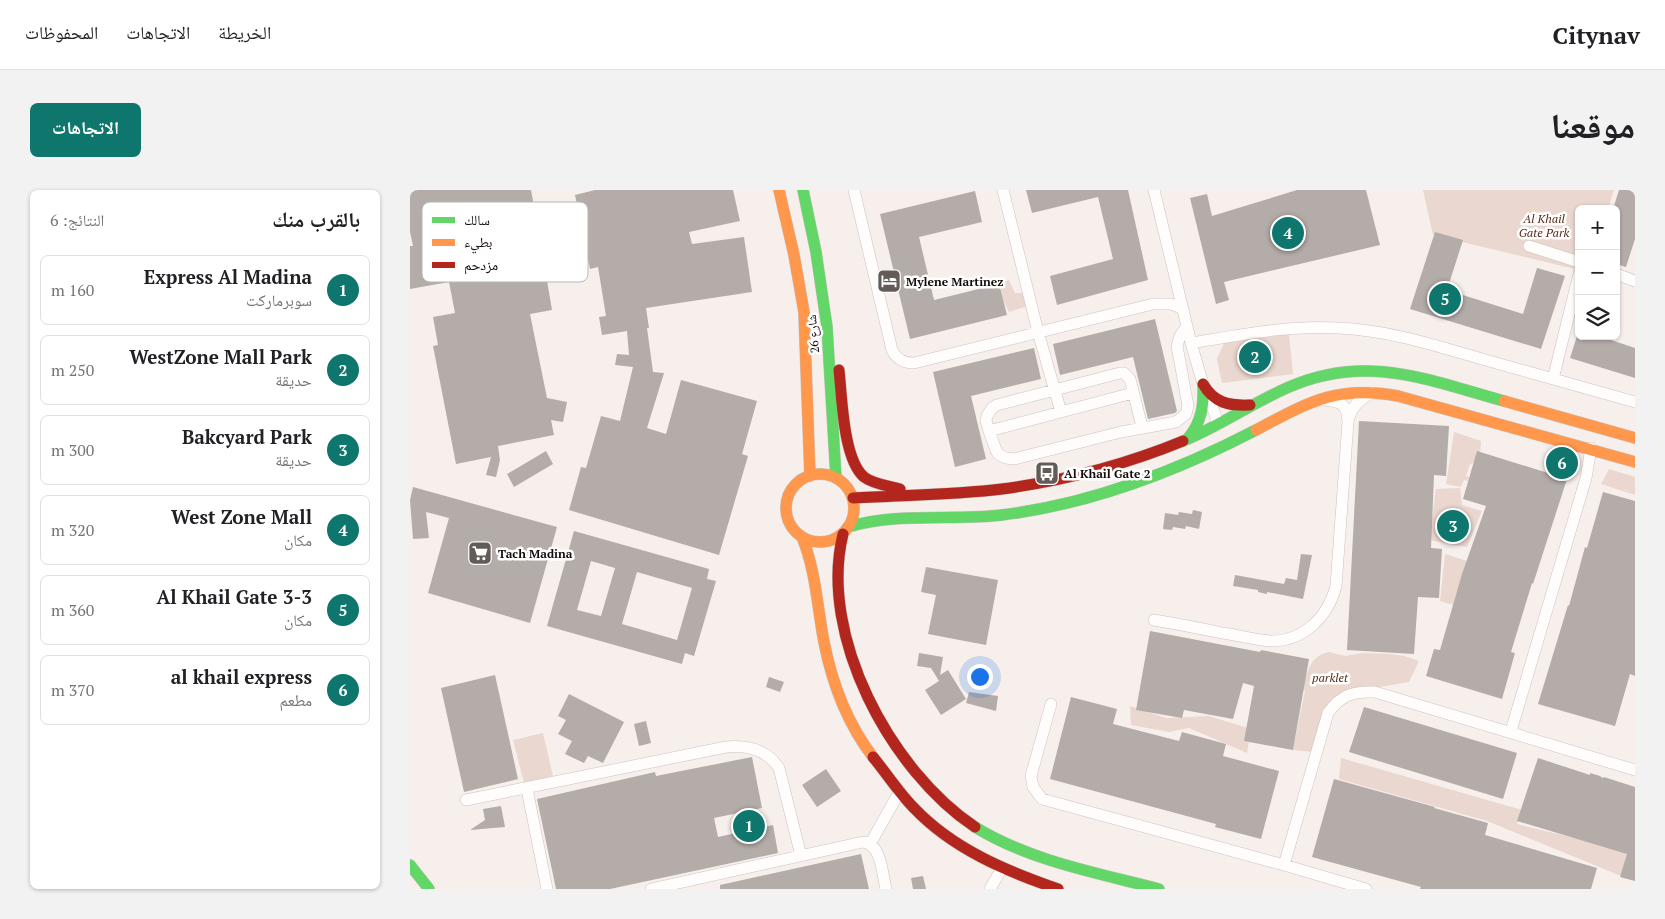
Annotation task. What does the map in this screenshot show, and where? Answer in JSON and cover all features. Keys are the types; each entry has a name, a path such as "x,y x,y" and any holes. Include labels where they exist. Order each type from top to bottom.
{"main road":[{"name":"شارع 26","path":"779,190 804,312 810,476"},
{"name":"شارع 26","path":"803,190 819,269 827,327 836,478"},
{"path":"827,327 837,360 850,452 854,466 864,477 878,484 924,494"},
{"path":"853,498 976,492 1047,481 1136,458 1217,425 1284,389 1315,377 1348,371 1382,371 1426,378 1635,438"},
{"path":"1188,438 1197,428 1202,416 1204,402 1203,384"},
{"path":"1203,384 1213,398 1224,404 1236,406 1255,404"},
{"path":"1159,889 1055,860 992,837 958,815 915,772 898,752 880,724 865,694 844,625 837,582 838,550 846,530 852,520 853,498 846,486 836,478 823,474 810,476 800,481 792,489 788,499 786,510 788,520 794,530 802,537 818,542 827,542 846,530 877,520 984,517 1012,514 1150,479 1206,455 1318,400 1348,393 1374,392 1398,396 1635,462"},
{"path":"1206,455 1216,442 1217,425"},
{"path":"1590,448 1609,438 1635,443"},
{"path":"802,537 812,565 821,630 827,657 843,706 859,737 919,813 942,833 1030,884 1058,889"},
{"path":"410,865 428,889"}],"street":[{"path":"854,190 892,350 904,362 914,363 1153,304 1171,304 1183,309"},
{"path":"1003,190 1038,332 1061,412"},
{"path":"1154,190 1191,343 1217,425"},
{"path":"1529,246 1575,261"},
{"path":"1620,275 1635,281"},
{"path":"1553,379 1575,290"},
{"path":"1142,427 1130,379 1120,372 992,408 986,421 998,454 1014,459 1142,427 1176,422 1186,414 1188,402 1177,346 1180,336 1187,326"},
{"path":"1191,343 1281,329 1314,327 1358,329 1416,340 1635,402"},
{"path":"1348,422 1355,406 1364,397 1374,392"},
{"path":"989,431 1133,393"},
{"path":"1154,620 1272,641 1298,635 1316,623 1330,604 1336,586 1348,422 1346,410 1341,403 1318,400"},
{"path":"1510,731 1586,478 1590,448"},
{"path":"1586,478 1596,465 1609,455"},
{"path":"1284,865 1326,719 1334,704 1353,692 1375,692 1635,770"},
{"path":"1051,704 1031,776 1035,791 1042,798 1366,889"},
{"path":"466,800 726,747 750,748 770,757 779,768 801,856"},
{"path":"527,789 547,889"},
{"path":"870,844 900,791"},
{"path":"651,889 863,842 870,844 878,852 886,889"},
{"path":"990,889 1002,868"}],"green space":[{"name":"Al Khail Gate Park","path":"1423,190 1614,190 1609,205 1575,205 1575,269 1433,235"},
{"path":"1009,280 1015,293 1024,293 1028,306 1009,312 1003,300 996,298 993,286"},
{"path":"1289,334 1293,374 1222,383 1217,359 1224,343"},
{"path":"1454,432 1481,441 1480,455 1477,455 1473,463 1470,464 1466,476 1469,477 1468,481 1464,480 1461,487 1446,484"},
{"path":"1609,469 1635,477 1635,495 1601,484"},
{"path":"1460,488 1462,505 1482,511 1467,547 1429,540 1436,489"},
{"path":"1445,554 1467,561 1453,605 1440,601"},
{"name":"parklet","path":"1329,652 1345,656 1363,653 1391,654 1419,661 1409,682 1355,691 1338,699 1312,752 1293,750 1305,691 1302,689 1308,671 1317,657"},
{"path":"1130,706 1166,718 1209,716 1251,729 1247,753 1189,728 1169,732 1131,725"},
{"path":"543,733 553,776 524,783 513,740"},
{"path":"1341,758 1522,810 1517,824 1631,852 1621,876 1487,821 1339,779"}],"building":[{"path":"410,190 531,190 533,202 422,202 422,282 449,282 410,289 410,246 413,246 410,232"},
{"path":"595,190 733,190 740,221 689,232 692,244 744,237 752,292 646,308 653,372 664,373 647,428 666,434 681,380 757,401 742,454 748,456 719,555 569,510 581,467 586,468 601,416 620,421 633,367 615,365 617,354 629,355 627,331 602,335 599,317 606,316 598,267 590,269 588,259 588,202 576,202 575,195"},
{"path":"1026,190 1128,190 1148,280 1057,305 1050,276 1113,259 1098,197 1032,213"},
{"path":"1297,190 1366,190 1380,245 1224,282 1229,300 1216,304 1190,198 1207,194 1212,216"},
{"path":"1619,190 1635,190 1635,239 1626,267 1620,265 1620,205 1614,205"},
{"path":"975,191 982,222 919,237 934,300 999,284 1007,315 910,339 880,214"},
{"path":"1435,232 1463,240 1447,290 1523,314 1537,268 1565,276 1541,349 1410,309"},
{"path":"449,282 547,282 552,310 530,314 547,398 567,402 563,422 551,420 554,435 498,446 500,460 496,477 486,475 491,457 456,464 433,346 438,345 433,317 455,313"},
{"path":"1155,319 1177,411 1175,413 1148,419 1133,357 1060,375 1053,344"},
{"path":"1576,340 1611,340 1635,348 1635,378 1570,358"},
{"path":"1034,348 1041,379 971,396 986,459 955,467 933,372"},
{"path":"1359,421 1449,426 1446,476 1434,475 1431,548 1442,549 1439,598 1418,597 1414,654 1347,650"},
{"path":"546,451 553,464 514,487 507,474"},
{"path":"1477,451 1567,479 1511,652 1515,653 1502,699 1426,676 1434,649 1440,650 1462,574 1486,506 1463,499"},
{"path":"413,487 557,527 530,623 428,593 449,518 426,512 429,538 413,539 410,500"},
{"path":"1603,492 1635,501 1635,676 1630,674 1615,726 1538,704"},
{"path":"1193,510 1202,512 1199,529 1186,526 1185,529 1173,527 1172,530 1163,529 1165,513 1178,515 1179,512 1192,514"},
{"path":"574,531 709,569 707,579 716,581 694,656 685,653 682,664 547,626","holes":["591,561 615,568 601,616 577,610","637,572 692,588 677,640 622,624"]},
{"path":"1301,554 1312,555 1303,599 1267,592 1267,594 1258,592 1258,590 1233,586 1235,575 1284,584 1286,578 1297,580"},
{"path":"926,567 998,580 986,645 928,634 936,595 921,592"},
{"path":"1150,631 1260,652 1261,650 1309,659 1293,750 1244,741 1254,686 1243,683 1233,719 1184,710 1182,718 1136,710"},
{"path":"919,653 943,657 940,675 948,670 966,699 941,715 925,690 939,681 931,668 917,666"},
{"path":"495,675 518,779 464,792 441,688"},
{"path":"769,677 784,682 780,692 766,687"},
{"path":"969,692 998,696 996,711 966,703"},
{"path":"569,694 624,722 603,763 588,756 584,763 565,754 572,741 558,734 566,720 558,716"},
{"path":"1071,697 1117,709 1113,724 1179,741 1182,732 1226,744 1223,756 1279,771 1261,839 1215,827 1216,824 1050,779"},
{"path":"1364,707 1517,753 1503,799 1349,752"},
{"path":"646,721 651,743 639,746 634,724"},
{"path":"752,757 762,808 714,818 718,837 773,825 778,853 610,889 556,889 537,799 655,772 656,776"},
{"path":"1538,758 1635,787 1635,881 1620,877 1627,854 1517,821"},
{"path":"826,769 841,791 817,807 802,785"},
{"path":"1334,779 1488,823 1485,835 1597,868 1591,889 1420,889 1421,887 1312,857"},
{"path":"501,806 505,827 470,830 485,820 483,809"},
{"path":"861,854 869,889 720,889 720,885"},
{"path":"923,876 926,889 913,889 911,878"}],"traffic: fast":[{"path":"803,190 816,252 827,327 836,478"},
{"path":"1183,441 1289,387 1317,377 1344,372 1371,371 1397,373 1423,378 1504,401"},
{"path":"1189,437 1197,425 1201,412 1203,384"},
{"path":"848,527 867,522 906,518 1002,515 1069,503 1133,484 1165,472 1256,430"},
{"path":"975,827 996,839 1041,857 1159,889"},
{"path":"410,865 429,889"}],"traffic: slow":[{"path":"779,190 794,255 804,312 810,476"},
{"path":"1256,430 1292,411 1324,398 1357,393 1376,393 1398,396 1635,462"},
{"path":"1504,401 1635,438"},
{"path":"820,474 833,477 844,484 851,495 854,508 851,521 844,532 833,539 820,542 807,539 796,532 789,521 786,508 789,495 796,484 807,477 820,474"},
{"path":"802,537 816,589 824,642 831,672 848,716 873,757"}],"traffic: jam":[{"path":"839,370 845,427 857,468 864,477 876,483 900,489"},
{"path":"1203,384 1212,395 1223,402 1235,405 1250,405"},
{"path":"853,498 965,493 1025,486 1117,464 1183,441"},
{"path":"843,534 838,574 841,615 852,657 868,698 890,737 915,772 944,803 975,827"},
{"path":"873,757 898,790 929,823 981,857 1019,875 1058,889"}],"place":[{"name":"West Zone Mall","path":"1288,233"},
{"name":"Mylene Martinez","path":"889,281"},
{"name":"Al Khail Gate 3-3","path":"1445,299"},
{"name":"WestZone Mall Park","path":"1255,357"},
{"name":"al khail express","path":"1562,463"},
{"name":"Al Khail Gate 2","path":"1047,473"},
{"name":"Bakcyard Park","path":"1453,526"},
{"name":"Tach Madina","path":"480,553"},
{"name":"Express Al Madina","path":"749,826"}]}
